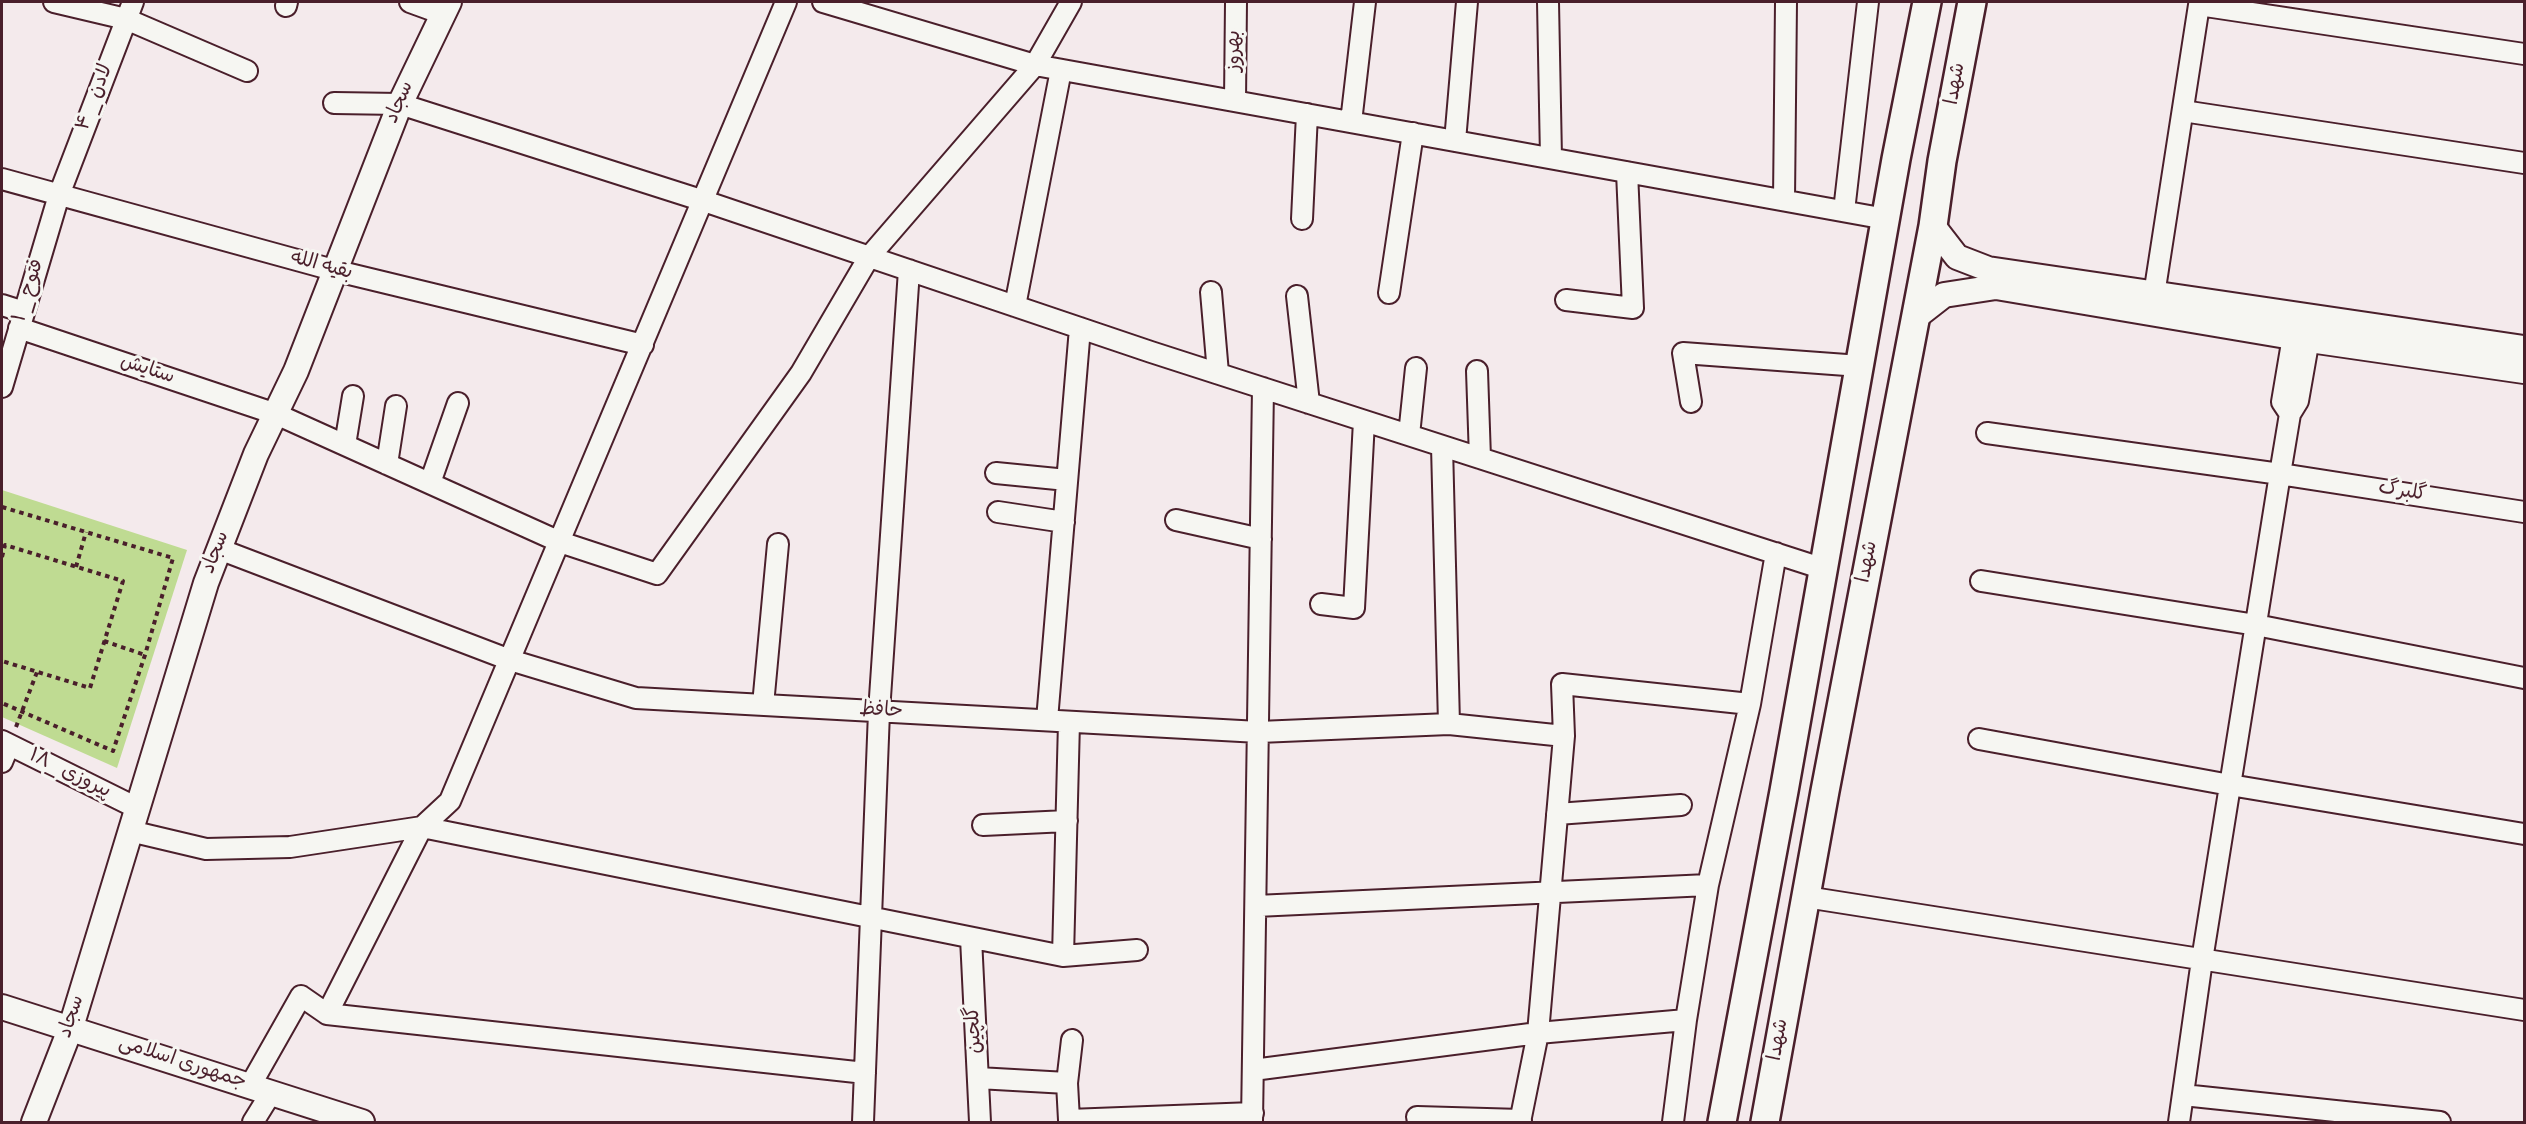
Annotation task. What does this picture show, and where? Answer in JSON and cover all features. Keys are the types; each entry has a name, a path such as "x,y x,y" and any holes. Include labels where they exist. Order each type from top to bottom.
{"main road":[{"path":"1722,1122 1927,2"},
{"name":"شهدا","path":"1765,1122 1917,316 1942,162 1972,2"},
{"path":"1740,1024 1782,1031"}],"street":[{"path":"54,2 130,10 247,71"},
{"path":"410,2 446,8"},
{"path":"327,1014 422,827 450,801 786,2"},
{"path":"823,2 1035,65 1886,219"},
{"name":"بهروز","path":"1235,101 1236,2"},
{"path":"1351,122 1365,2"},
{"path":"1455,141 1467,2"},
{"path":"1548,2 1551,158"},
{"path":"1784,200 1786,2"},
{"path":"1844,211 1868,2"},
{"path":"869,257 1035,65 1066,3"},
{"path":"2139,298 2183,111 2199,5 2524,54"},
{"name":"سجاد","path":"34,1122 71,1028 206,583 256,454 296,371 337,271 400,104 446,8"},
{"name":"لادن _ ۴","path":"59,195 130,10"},
{"path":"1015,306 1061,70"},
{"path":"334,103 400,104 704,201 1080,328 1824,569"},
{"path":"2183,111 2524,163"},
{"path":"1302,219 1307,114"},
{"path":"1389,293 1413,133"},
{"path":"1566,300 1633,308 1627,172"},
{"name":"بقیه الله","path":"2,179 337,271 643,345"},
{"name":"فتوح _ ۱","path":"2,387 59,195"},
{"path":"1933,226 1957,256 1988,269 2303,327 2471,352 2524,371"},
{"name":"ستایش","path":"2,305 22,320 276,414 560,542 657,574 801,373 869,257"},
{"path":"863,1122 879,712 909,270"},
{"path":"1917,316 1944,295 1996,287 2139,298"},
{"path":"1211,292 1218,373"},
{"path":"1297,296 1309,403"},
{"path":"2180,1122 2202,960 2290,414 2282,402 2303,327"},
{"path":"1047,720 1080,328"},
{"path":"2471,352 2524,348"},
{"path":"1691,402 1683,353 1860,366"},
{"path":"1409,435 1416,368"},
{"path":"1477,371 1480,458"},
{"path":"1072,1040 1067,1083 1069,1120 1252,1118 1263,388"},
{"path":"345,445 353,396"},
{"path":"430,483 458,403"},
{"path":"387,464 396,406"},
{"path":"1321,604 1354,608 1364,421"},
{"name":"گلبرگ","path":"1987,433 2280,474 2524,512"},
{"path":"1442,446 1449,724"},
{"path":"996,473 1067,480"},
{"path":"998,512 1064,522"},
{"path":"1176,520 1261,539"},
{"path":"763,705 778,544"},
{"name":"حافظ","path":"219,549 510,660 636,698 1258,732 1449,724 1564,736"},
{"path":"1673,1122 1686,1020 1708,885 1750,704 1776,553"},
{"path":"1981,581 2256,626 2524,678"},
{"path":"1417,1117 1520,1121 1538,1033 1564,736 1562,684 1750,704"},
{"path":"1063,956 1069,722"},
{"path":"1979,739 2230,785 2524,834"},
{"name":"پیروزی _۱۸","path":"4,749 134,820 206,849 290,847 422,827"},
{"path":"1557,814 1681,805"},
{"path":"983,825 1067,821"},
{"path":"422,827 1063,956 1137,951"},
{"path":"1256,906 1708,885"},
{"path":"1806,897 2524,1010"},
{"name":"گلچین","path":"971,938 980,1122"},
{"path":"253,1122 260,1089 301,996 327,1014 865,1073"},
{"name":"جمهوری اسلامی","path":"2,1006 362,1122"},
{"path":"1253,1070 1538,1033 1686,1020"},
{"path":"978,1078 1067,1083"},
{"path":"2183,1095 2440,1122"}],"path":[{"path":"2,507 173,558 146,655 113,751 2,703"},
{"path":"76,567 86,532"},
{"path":"2,557 5,545 123,581 90,688 2,661"},
{"path":"104,641 146,655"},
{"path":"4,749 22,712 37,672"}],"green space":[{"path":"2,490 187,550 117,768 2,717"}]}
